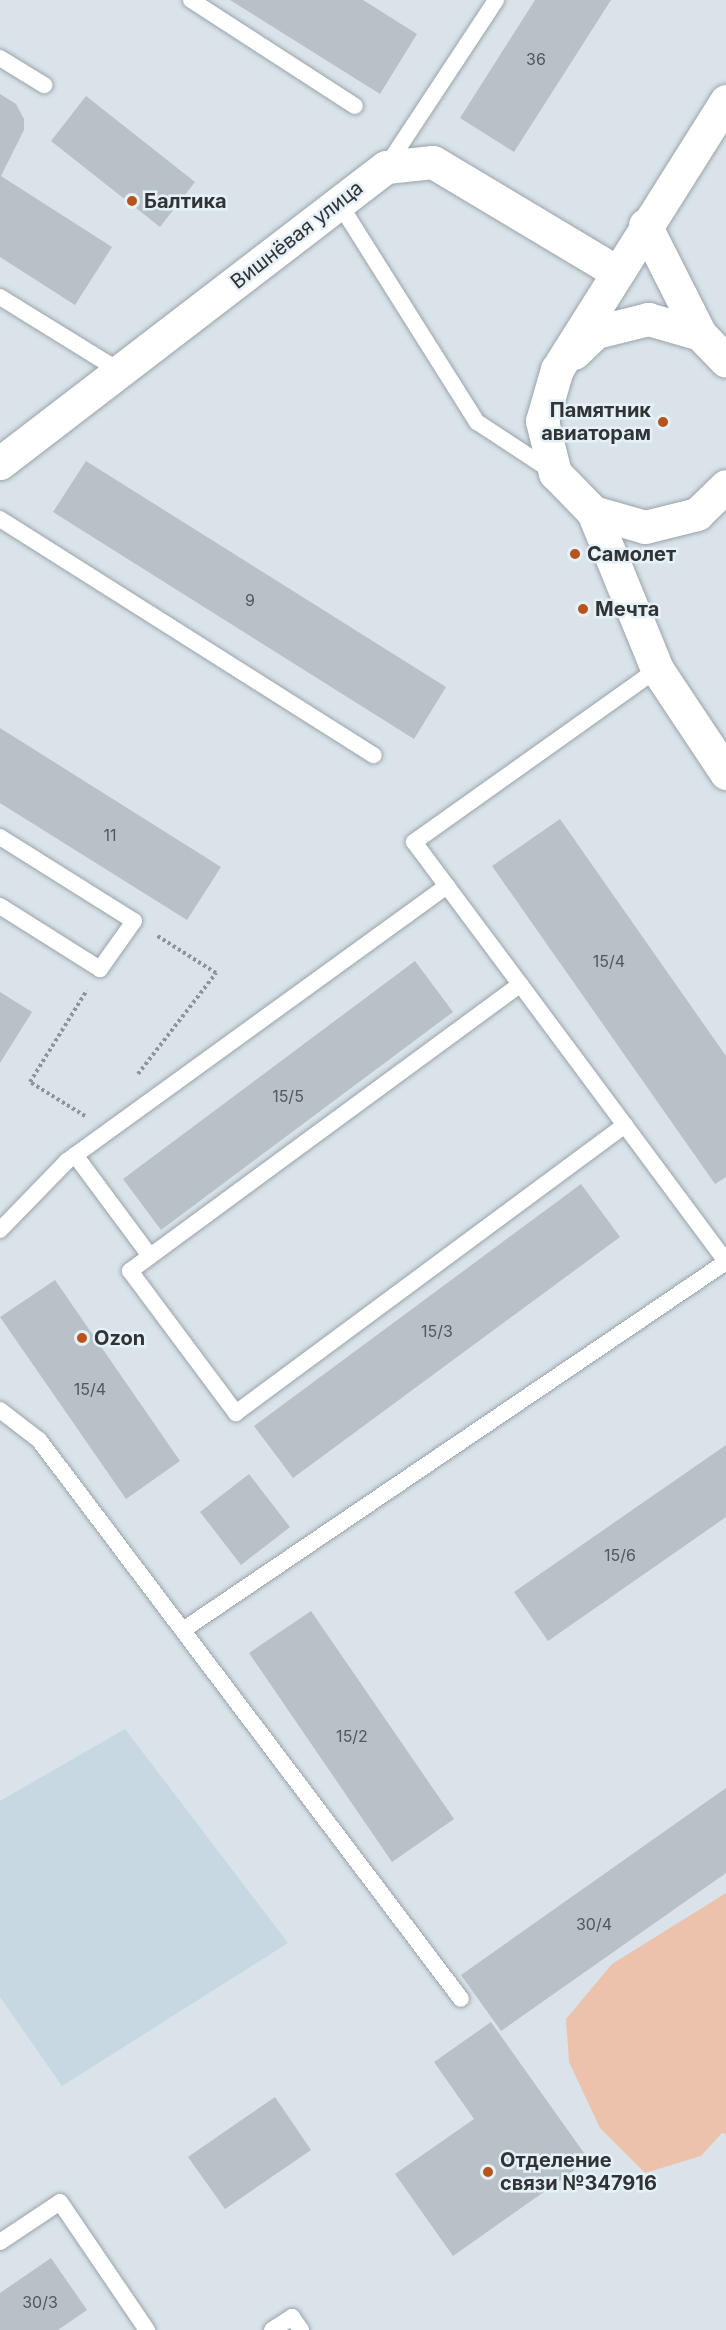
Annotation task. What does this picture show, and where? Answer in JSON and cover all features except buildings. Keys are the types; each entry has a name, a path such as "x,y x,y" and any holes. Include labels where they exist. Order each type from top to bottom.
{"street":[{"path":"726,101 645,225 557,369 542,421 555,473 593,512 657,669 726,773"},
{"path":"386,167 433,162 617,272"},
{"name":"Вишнёвая улица","path":"0,463 386,167"},
{"path":"645,225 700,334 726,361"},
{"path":"557,369 596,332 627,324 648,319 700,334"},
{"path":"593,512 645,527 697,514 726,486"}],"lane":[{"path":"191,0 355,106"},
{"path":"386,167 496,0"},
{"path":"0,58 45,85"},
{"path":"339,203 477,422 555,473"},
{"path":"0,297 120,371"},
{"path":"0,519 374,755"},
{"path":"183,1630 726,1261 414,842 657,669"},
{"path":"0,837 134,921 100,969 0,906"},
{"path":"0,1230 75,1155 447,886"},
{"path":"520,984 130,1271 236,1413 625,1125"},
{"path":"75,1155 150,1256"},
{"path":"0,1410 39,1440 461,1999"},
{"path":"0,2242 60,2202 147,2330"},
{"path":"272,2330 292,2317 301,2330"}],"path":[{"path":"134,921 216,973 136,1077"},
{"path":"75,1155 99,1124 30,1082 100,969"}],"shaded area":[{"path":"125,1729 288,1943 62,2086 0,1997 0,1801"},
{"path":"726,1893 726,2134 722,2133 701,2156 645,2173 600,2128 569,2062 566,2019 612,1964"}],"place":[{"name":"Балтика","path":"132,201"},
{"name":"Памятник авиаторам","path":"663,422"},
{"name":"Самолет","path":"575,554"},
{"name":"Мечта","path":"583,609"},
{"name":"Ozon","path":"82,1338"},
{"name":"Отделение связи №347916","path":"488,2172"}]}
